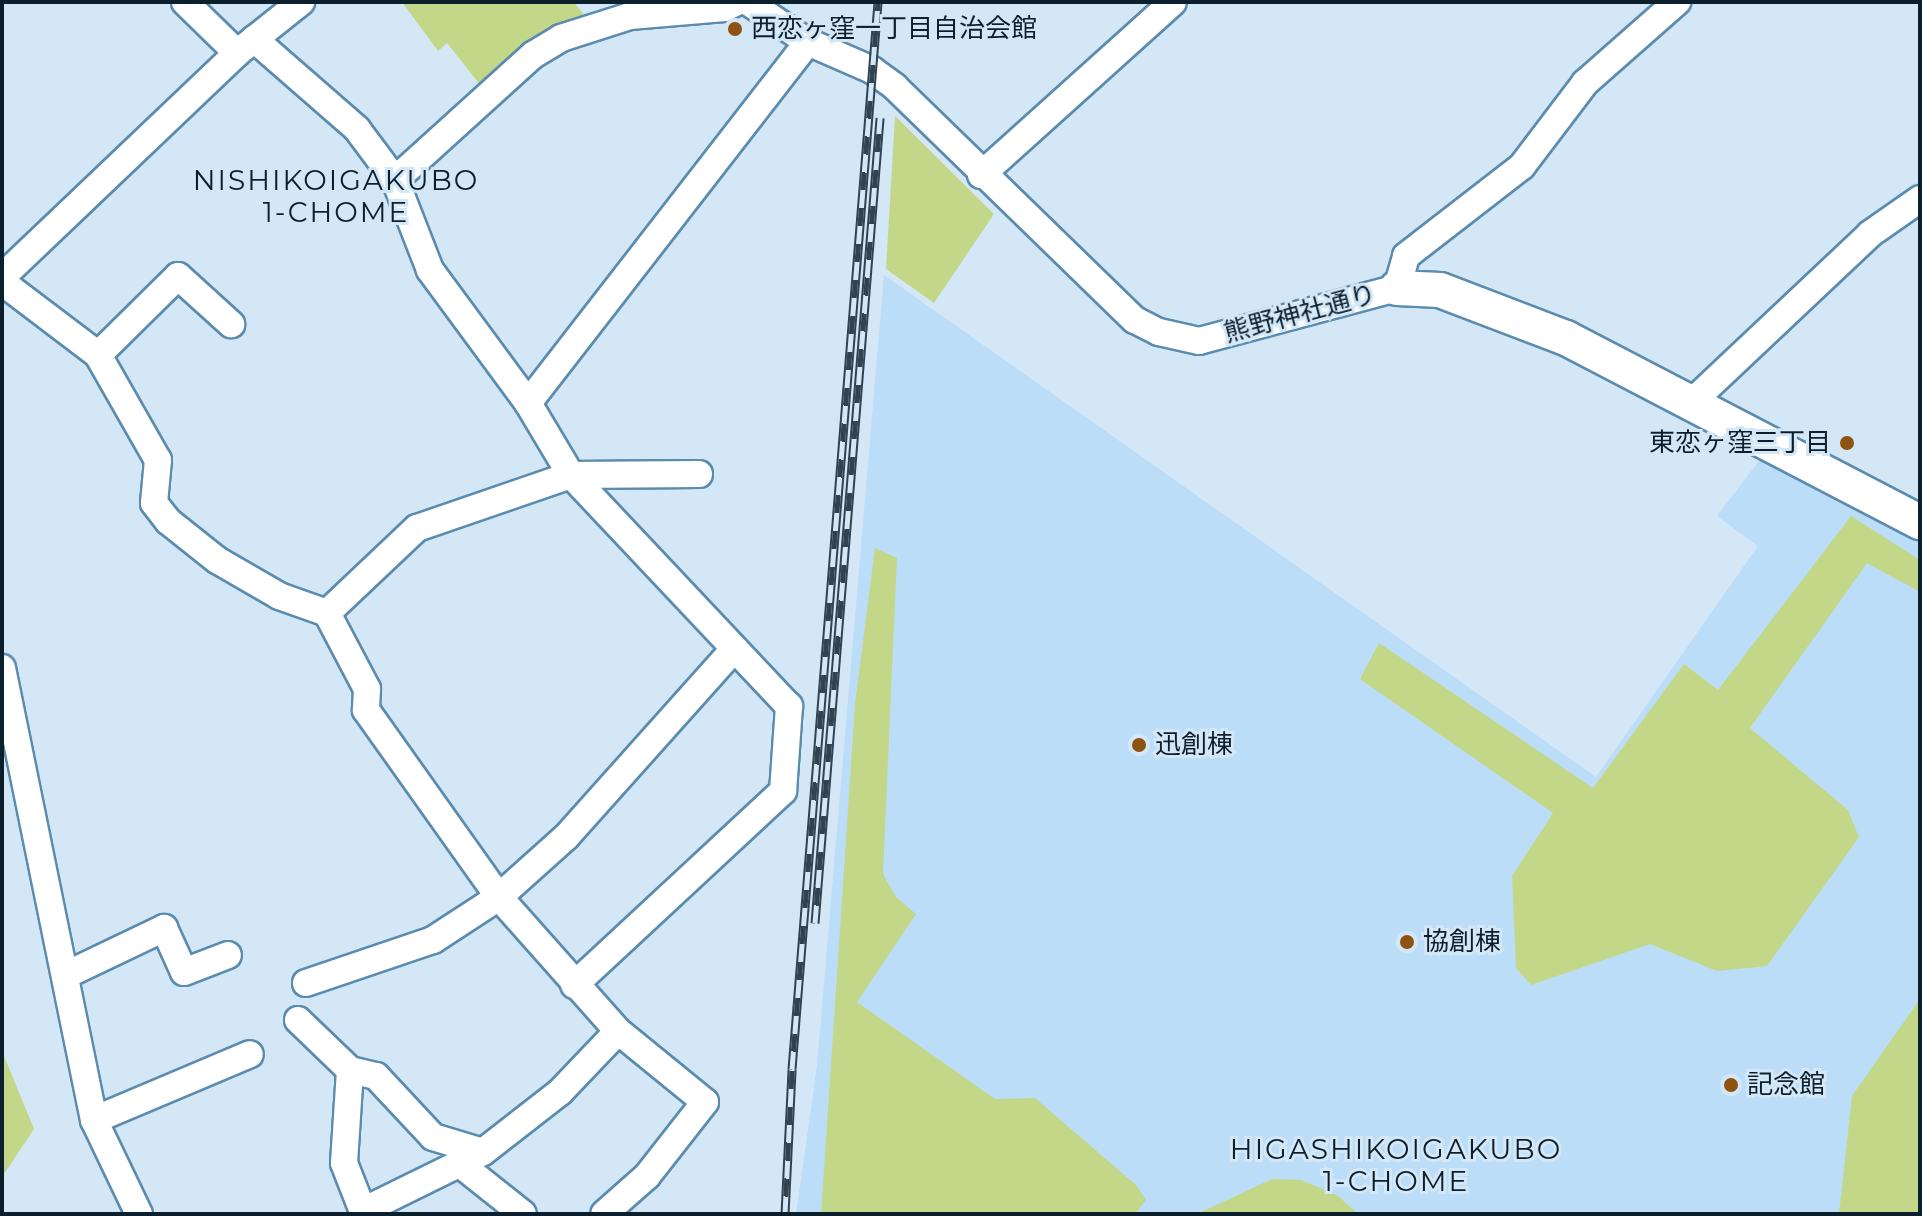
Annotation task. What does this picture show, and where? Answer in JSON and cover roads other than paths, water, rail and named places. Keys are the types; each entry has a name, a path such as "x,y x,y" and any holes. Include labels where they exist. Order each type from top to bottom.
{"main road":[{"name":"熊野神社通り","path":"1397,288 1440,290 1518,317 1693,401 1920,522"}],"street":[{"path":"185,2 357,129 395,180 430,270 528,403 571,475 789,706 783,791 574,985"},
{"path":"301,2 245,46 2,279 98,355 158,460 154,503 168,521 266,589 327,613 367,689 366,710 499,897 618,1031 705,1102 647,1176 604,1214"},
{"path":"395,180 533,55 561,38 630,16 725,8 737,2"},
{"path":"1397,288 1406,256 1522,166 1585,83 1677,2"},
{"path":"981,175 1162,5"},
{"name":"熊野神社通り","path":"767,7 808,42 883,77 981,175 1135,320 1180,339 1199,341 1397,288"},
{"path":"528,403 808,42"},
{"path":"1693,401 1870,234 1920,199"},
{"path":"98,355 178,276 231,324"},
{"path":"327,613 417,528 571,475 699,474"},
{"path":"306,983 433,940 499,897 567,836 734,649"},
{"path":"2,668 94,1120 139,1214"},
{"path":"66,975 164,928 184,972 228,955"},
{"path":"298,1020 350,1070 376,1076 433,1137 472,1158 523,1214"},
{"path":"350,1070 344,1163 364,1213 472,1158 560,1092 618,1031"},
{"path":"94,1120 250,1054"}],"railway":[{"path":"785,1214 792,1069 878,2"},
{"path":"815,923 880,118"}],"place":[{"name":"西恋ヶ窪一丁目自治会館","path":"735,29"},
{"name":"東恋ヶ窪三丁目","path":"1847,443"},
{"name":"迅創棟","path":"1139,745"},
{"name":"協創棟","path":"1407,942"},
{"name":"記念館","path":"1731,1085"}],"district":[{"name":"NISHIKOIGAKUBO 1-CHOME","path":"336,196"},
{"name":"HIGASHIKOIGAKUBO 1-CHOME","path":"1396,1165"}]}
